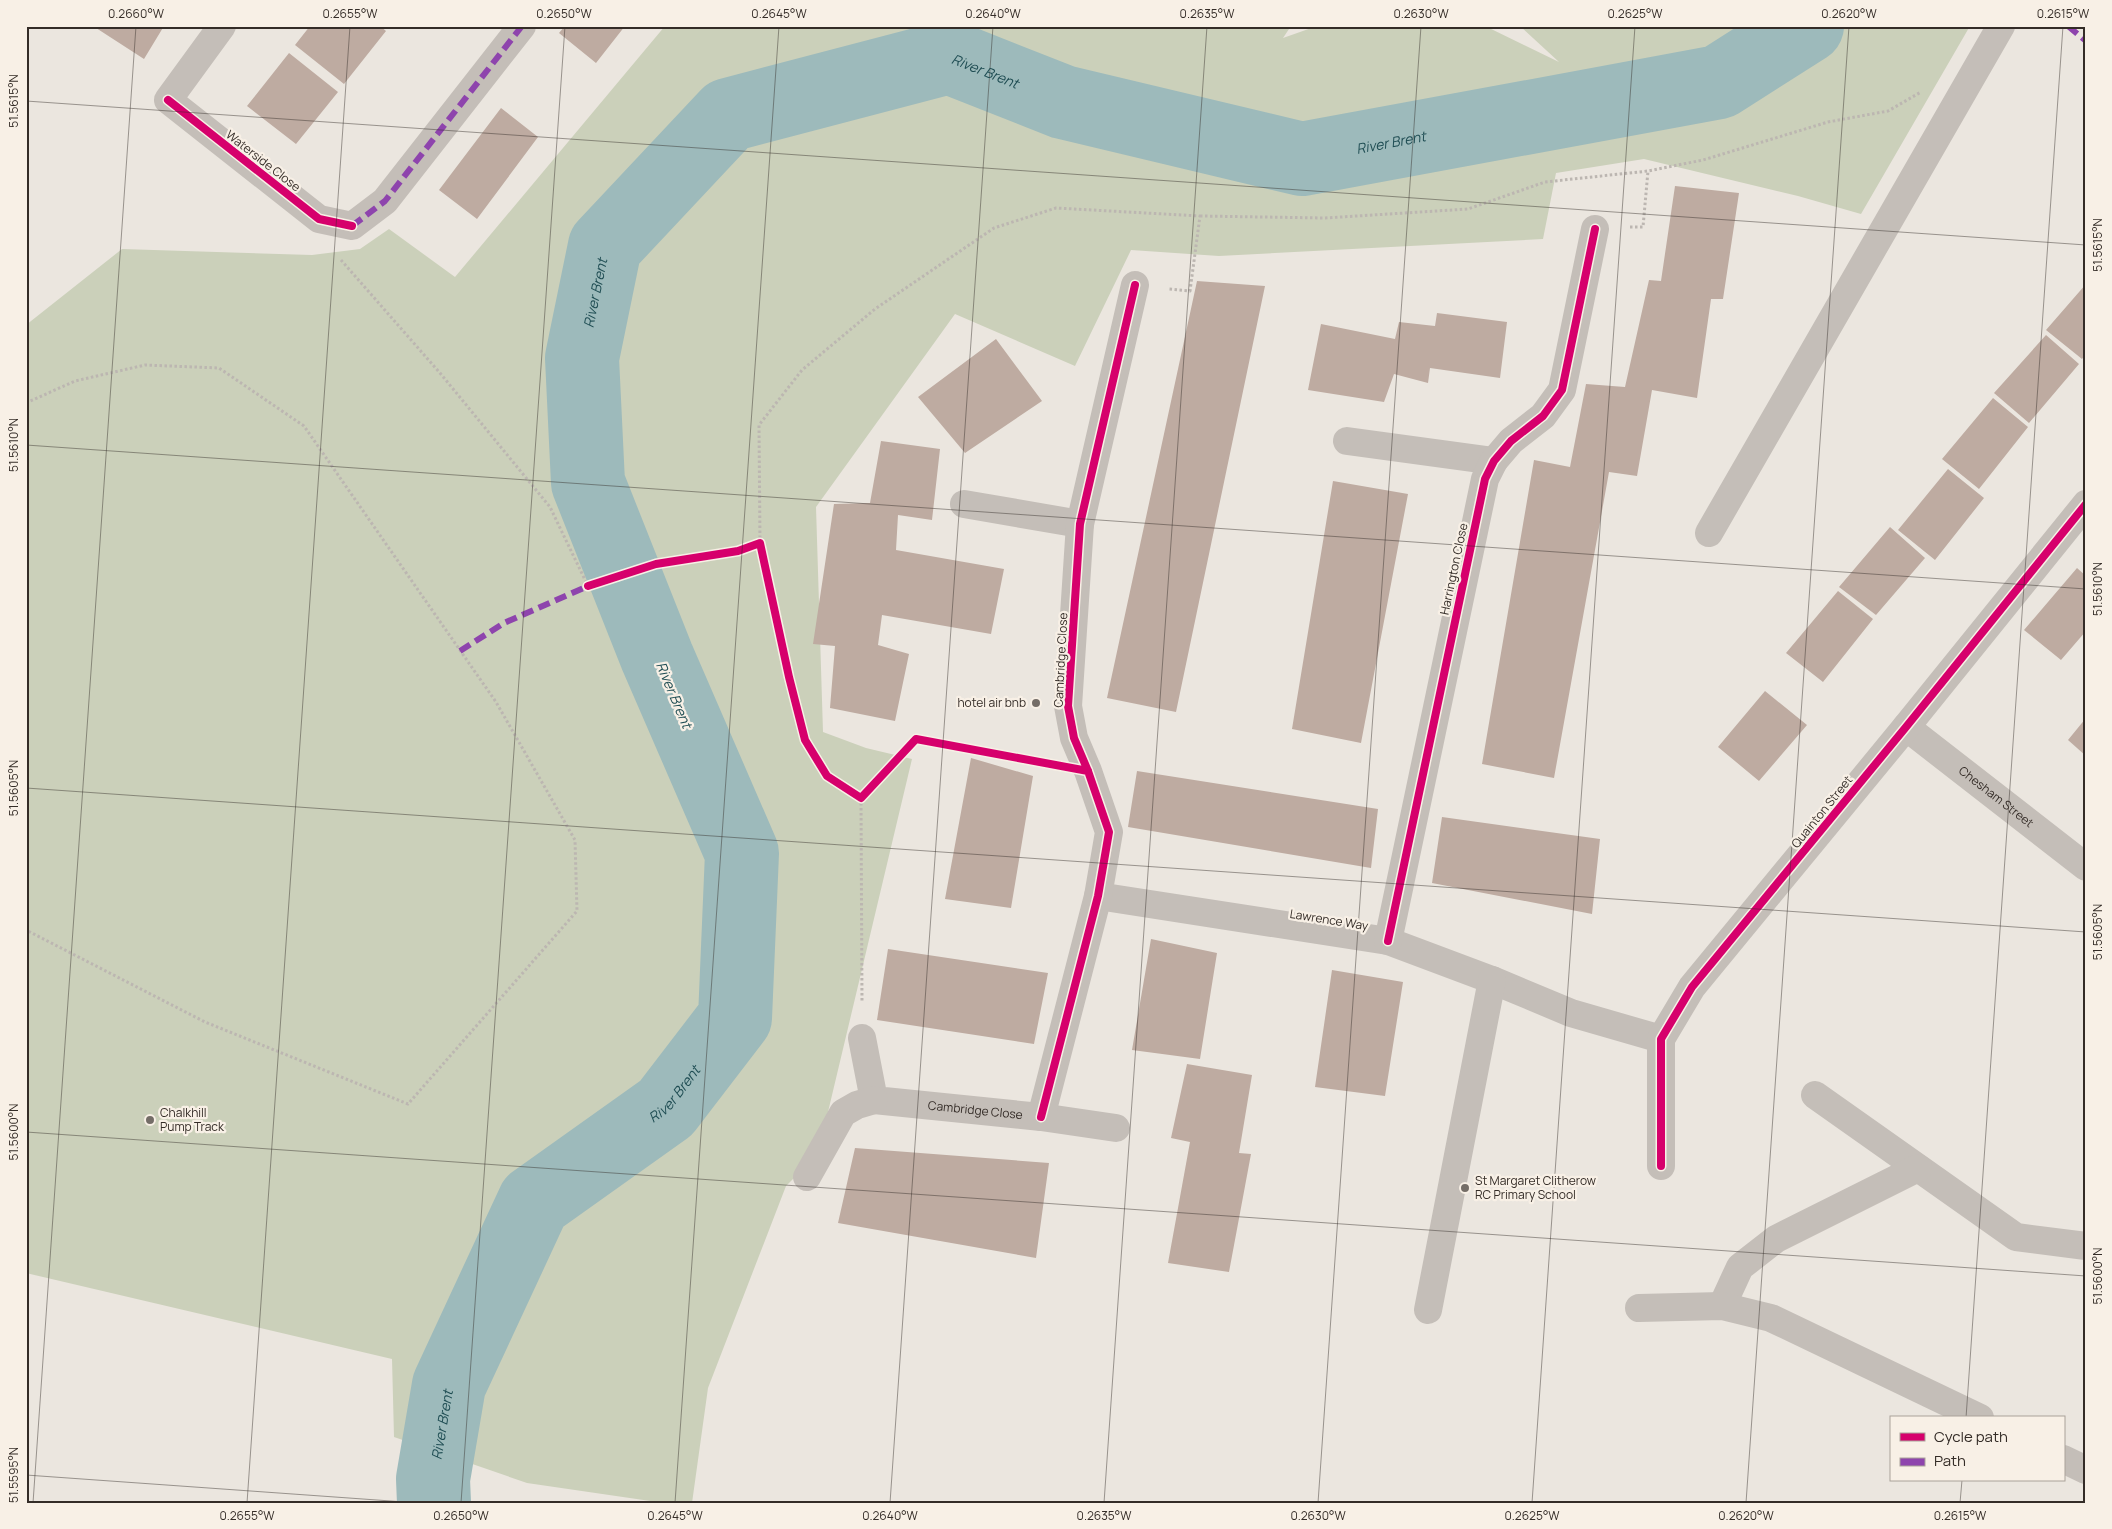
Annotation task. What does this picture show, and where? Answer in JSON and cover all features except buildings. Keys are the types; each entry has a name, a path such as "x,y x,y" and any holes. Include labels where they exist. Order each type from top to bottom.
{"street":[{"name":"Waterside Close","path":"222,26 168,100 319,219 352,226 385,201 522,26"},
{"path":"1709,533 2001,26"},
{"name":"Harrington Close","path":"1388,940 1485,479 1494,461 1511,442 1543,416 1562,390 1595,229"},
{"name":"Cambridge Close","path":"874,1100 1041,1117 1098,896 1108,832 1088,770 1074,738 1068,706 1080,524 1135,285"},
{"path":"1347,441 1494,461"},
{"path":"964,504 1080,524"},
{"name":"Quainton Street","path":"1661,1039 1692,987 2086,504"},
{"name":"Chesham Street","path":"1906,727 2086,867"},
{"name":"Lawrence Way","path":"1098,896 1388,940 1571,1013 1661,1039"},
{"path":"1428,1310 1492,980"},
{"path":"807,1177 843,1113 857,1105 874,1100 862,1038"},
{"path":"1661,1039 1661,1166"},
{"path":"1815,1096 2016,1237 2086,1246"},
{"path":"1041,1117 1116,1128"},
{"path":"1722,1306 1740,1267 1776,1239 1918,1168"},
{"path":"1639,1308 1722,1306 1771,1318 1976,1416"},
{"path":"2064,1459 2086,1470"}],"path":[{"path":"762,552 756,544 759,425 802,370 875,309 994,228 1056,208 1200,216 1325,218 1468,209 1545,182 1648,171 1703,160 1828,122 1888,111 1928,87"},
{"path":"1595,229 1643,227 1648,171"},
{"path":"1135,285 1190,291 1200,216"},
{"path":"319,219 344,266 440,374 550,507 588,586 596,584"},
{"path":"26,403 75,381 145,365 220,368 304,426 496,702 575,840 577,911 408,1104 205,1022 26,930"},
{"path":"862,1038 858,796 867,791"}],"green space":[{"path":"665,26 1291,26 1283,38 1317,26 1485,26 1559,62 1520,26 1970,26 1861,214 1798,196 1644,159 1556,173 1543,239 1219,256 1131,250 1075,366 955,314 816,507 823,732 866,748 912,759 818,1154 786,1186 708,1388 692,1503 664,1503 527,1483 394,1437 392,1359 26,1273 26,325 122,249 312,255 360,249 389,229 455,277"}],"waterway":[{"name":"River Brent","path":"434,1503 433,1479 449,1385 534,1202 666,1108 735,1018 742,853 657,657 588,483 582,358 605,246 728,115 949,57 1063,102 1302,159 1719,82 1807,26"}],"marked path":[{"path":"352,226 385,201 522,26"},
{"path":"2068,26 2086,41"},
{"path":"460,651 504,623 588,586"}],"cycle path":[{"path":"168,100 319,219 352,226"},
{"path":"1388,941 1485,479 1494,461 1511,441 1543,416 1562,390 1595,229"},
{"path":"1041,1117 1098,896 1109,832 1088,771 1074,738 1068,706 1080,524 1135,285"},
{"path":"1661,1166 1661,1039 1692,987 2086,504"},
{"path":"588,586 656,564 738,551 760,543 789,677 805,740 827,776 861,798 916,739 1088,771"}],"place":[{"name":"hotel air bnb","path":"1036,703"},
{"name":"Chalkhill Pump Track","path":"150,1120"},
{"name":"St Margaret Clitherow RC Primary School","path":"1465,1188"}]}
